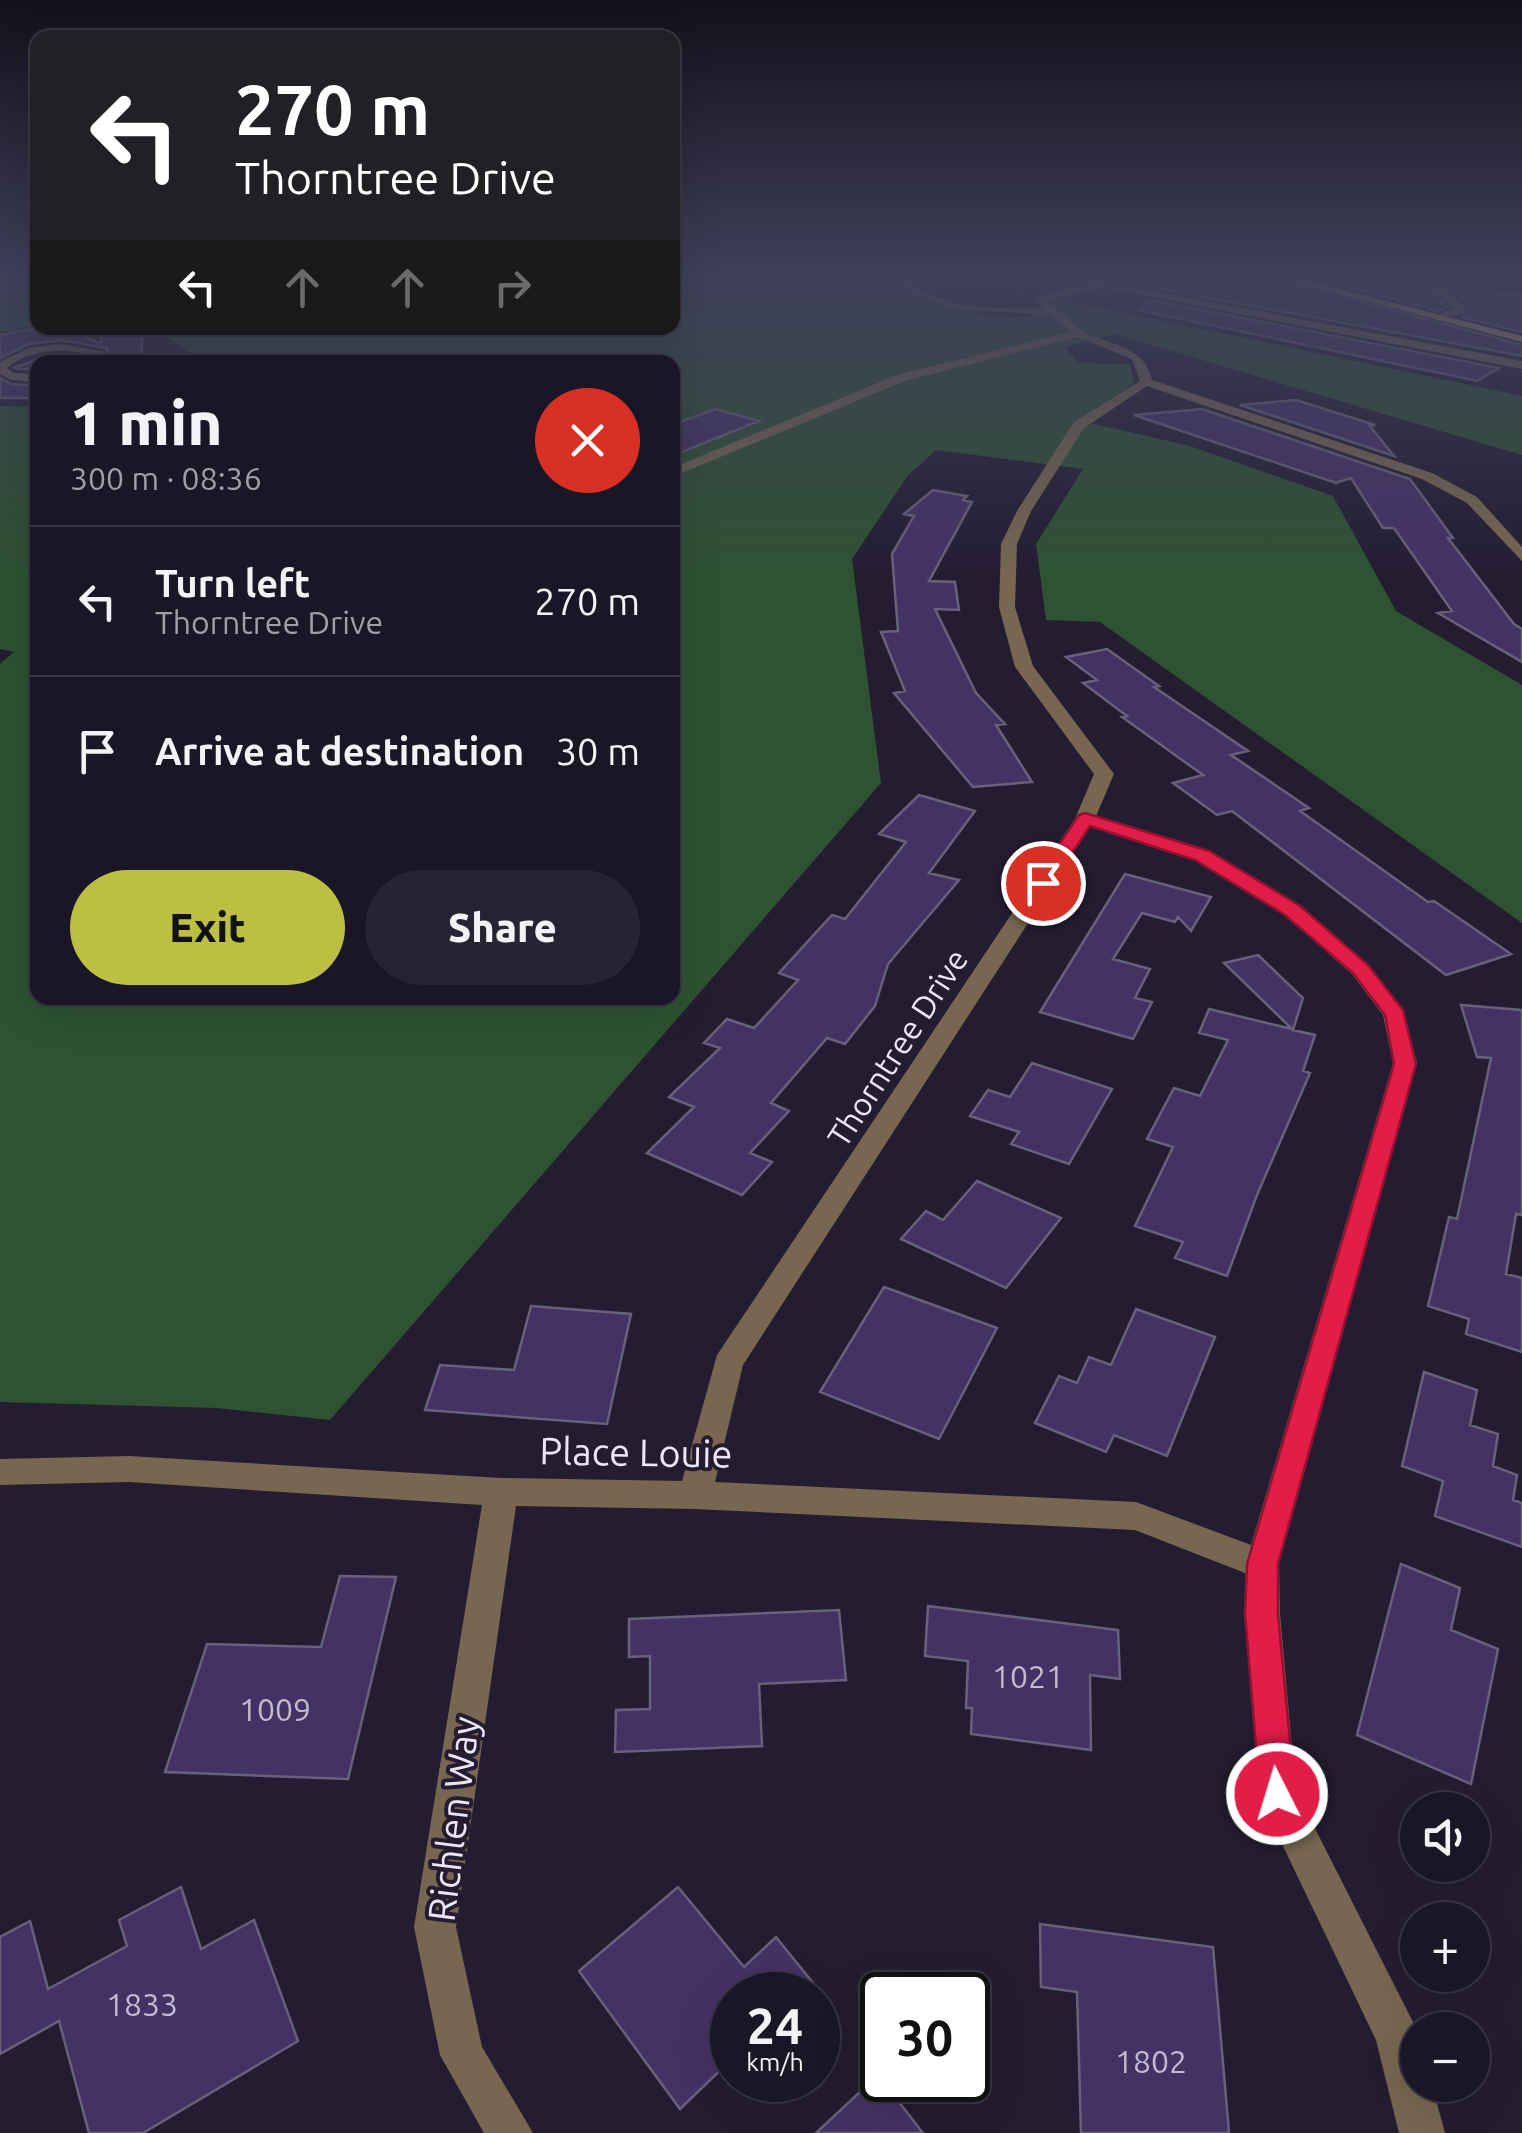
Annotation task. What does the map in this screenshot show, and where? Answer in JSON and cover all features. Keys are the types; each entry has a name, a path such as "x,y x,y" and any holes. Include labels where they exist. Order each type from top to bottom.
{"street":[{"path":"680,470 905,377"},
{"path":"1145,377 1146,382 1426,476 1472,500 1522,556"},
{"name":"Thorntree Drive","path":"695,1495 728,1363 1085,819 1104,774 1024,668 1008,607 1009,544 1024,510 1079,424 1146,382"},
{"path":"1500,528 1522,529"},
{"path":"1085,819 1202,856 1292,910 1360,969 1396,1014 1405,1064 1262,1564 1262,1614 1277,1794 1397,2034 1422,2133"},
{"name":"Place Louie","path":"0,1472 129,1469 501,1492 695,1495 1136,1516 1262,1564"},
{"name":"Richlen Way","path":"501,1492 435,1927 462,2055 510,2133"}],"green space":[{"path":"680,377 1133,377 1134,384 1077,420 1190,446 1333,496 1396,611 1522,685 1522,923 1100,622 1046,620 1036,544 1083,469 936,450 908,475 852,559 881,783 330,1420 217,1408 0,1402 0,664 14,652 0,649 0,406 30,407 30,1005 680,1005"},
{"path":"1257,377 1429,377 1522,396 1522,455"}],"building":[{"path":"1456,377 1485,377 1477,381"},
{"path":"0,378 11,384 30,385 30,398 0,398"},
{"path":"1296,400 1375,425 1370,426 1394,456 1240,405"},
{"path":"715,409 759,421 680,453 680,422"},
{"path":"1202,409 1410,479 1453,538 1448,538 1514,624 1522,629 1522,662 1438,613 1452,611 1394,528 1383,528 1351,478 1336,483 1134,415"},
{"path":"933,490 967,496 963,500 972,502 929,581 955,582 959,610 935,609 976,693 1005,724 996,725 1032,782 973,787 894,693 905,691 881,632 898,631 892,554 914,516 904,514"},
{"path":"1107,649 1159,686 1154,687 1248,751 1231,755 1309,808 1300,811 1428,902 1434,901 1511,954 1446,975 1232,811 1217,815 1173,783 1203,775 1122,717 1127,716 1083,683 1097,680 1066,657"},
{"path":"919,795 975,811 929,873 959,880 888,964 875,1006 845,1044 827,1038 771,1103 789,1111 750,1153 772,1162 742,1195 647,1153 694,1107 669,1097 720,1048 704,1043 727,1019 754,1028 798,980 779,973 832,915 845,919 906,842 879,834"},
{"path":"1125,874 1211,897 1191,931 1178,917 1175,922 1142,913 1113,959 1150,969 1135,998 1152,1002 1133,1039 1040,1012"},
{"path":"1258,955 1303,998 1293,1030 1315,1035 1303,1071 1310,1073 1227,1276 1175,1258 1183,1242 1135,1226 1173,1147 1147,1139 1174,1088 1200,1096 1228,1040 1199,1033 1209,1009 1292,1029 1224,963"},
{"path":"1461,1005 1522,1010 1522,1215 1516,1214 1506,1274 1522,1278 1522,1352 1466,1334 1469,1319 1428,1306 1449,1217 1457,1219 1491,1058 1477,1057"},
{"path":"1032,1063 1112,1089 1069,1164 1011,1144 1019,1132 970,1116 988,1090 1010,1097"},
{"path":"977,1181 1061,1218 1006,1288 901,1239 926,1211 943,1220"},
{"path":"884,1287 997,1328 939,1439 820,1392"},
{"path":"531,1306 631,1314 607,1424 425,1410 440,1365 514,1370"},
{"path":"1136,1309 1215,1337 1167,1456 1114,1435 1106,1452 1035,1423 1059,1376 1077,1383 1089,1357 1111,1365"},
{"path":"1424,1372 1477,1390 1470,1425 1498,1434 1493,1466 1517,1475 1513,1500 1522,1503 1522,1547 1435,1516 1443,1481 1402,1466"},
{"path":"1401,1564 1460,1588 1451,1630 1498,1649 1471,1784 1357,1735"},
{"path":"340,1576 396,1577 348,1779 165,1772 207,1644 321,1647"},
{"path":"928,1606 1118,1630 1120,1679 1090,1675 1091,1750 971,1734 972,1708 966,1708 968,1661 925,1656"},
{"path":"839,1610 846,1680 759,1684 762,1746 615,1752 616,1710 650,1709 650,1656 629,1657 629,1619"},
{"path":"181,1887 201,1949 254,1920 298,2041 143,2133 89,2133 59,2021 0,2054 0,1937 30,1921 48,1989 127,1946 119,1920"},
{"path":"678,1887 744,1967 776,1937 804,1972 710,1972 710,2080 680,2109 579,1971"},
{"path":"1040,1924 1213,1947 1229,2133 1081,2133 1077,1992 1041,1987"},
{"path":"860,2092 860,2102 899,2102 923,2133 816,2133"}],"route":[{"path":"1043,883 1085,819 1202,856 1292,910 1360,969 1396,1014 1405,1064 1262,1564 1262,1614 1277,1794"}]}
